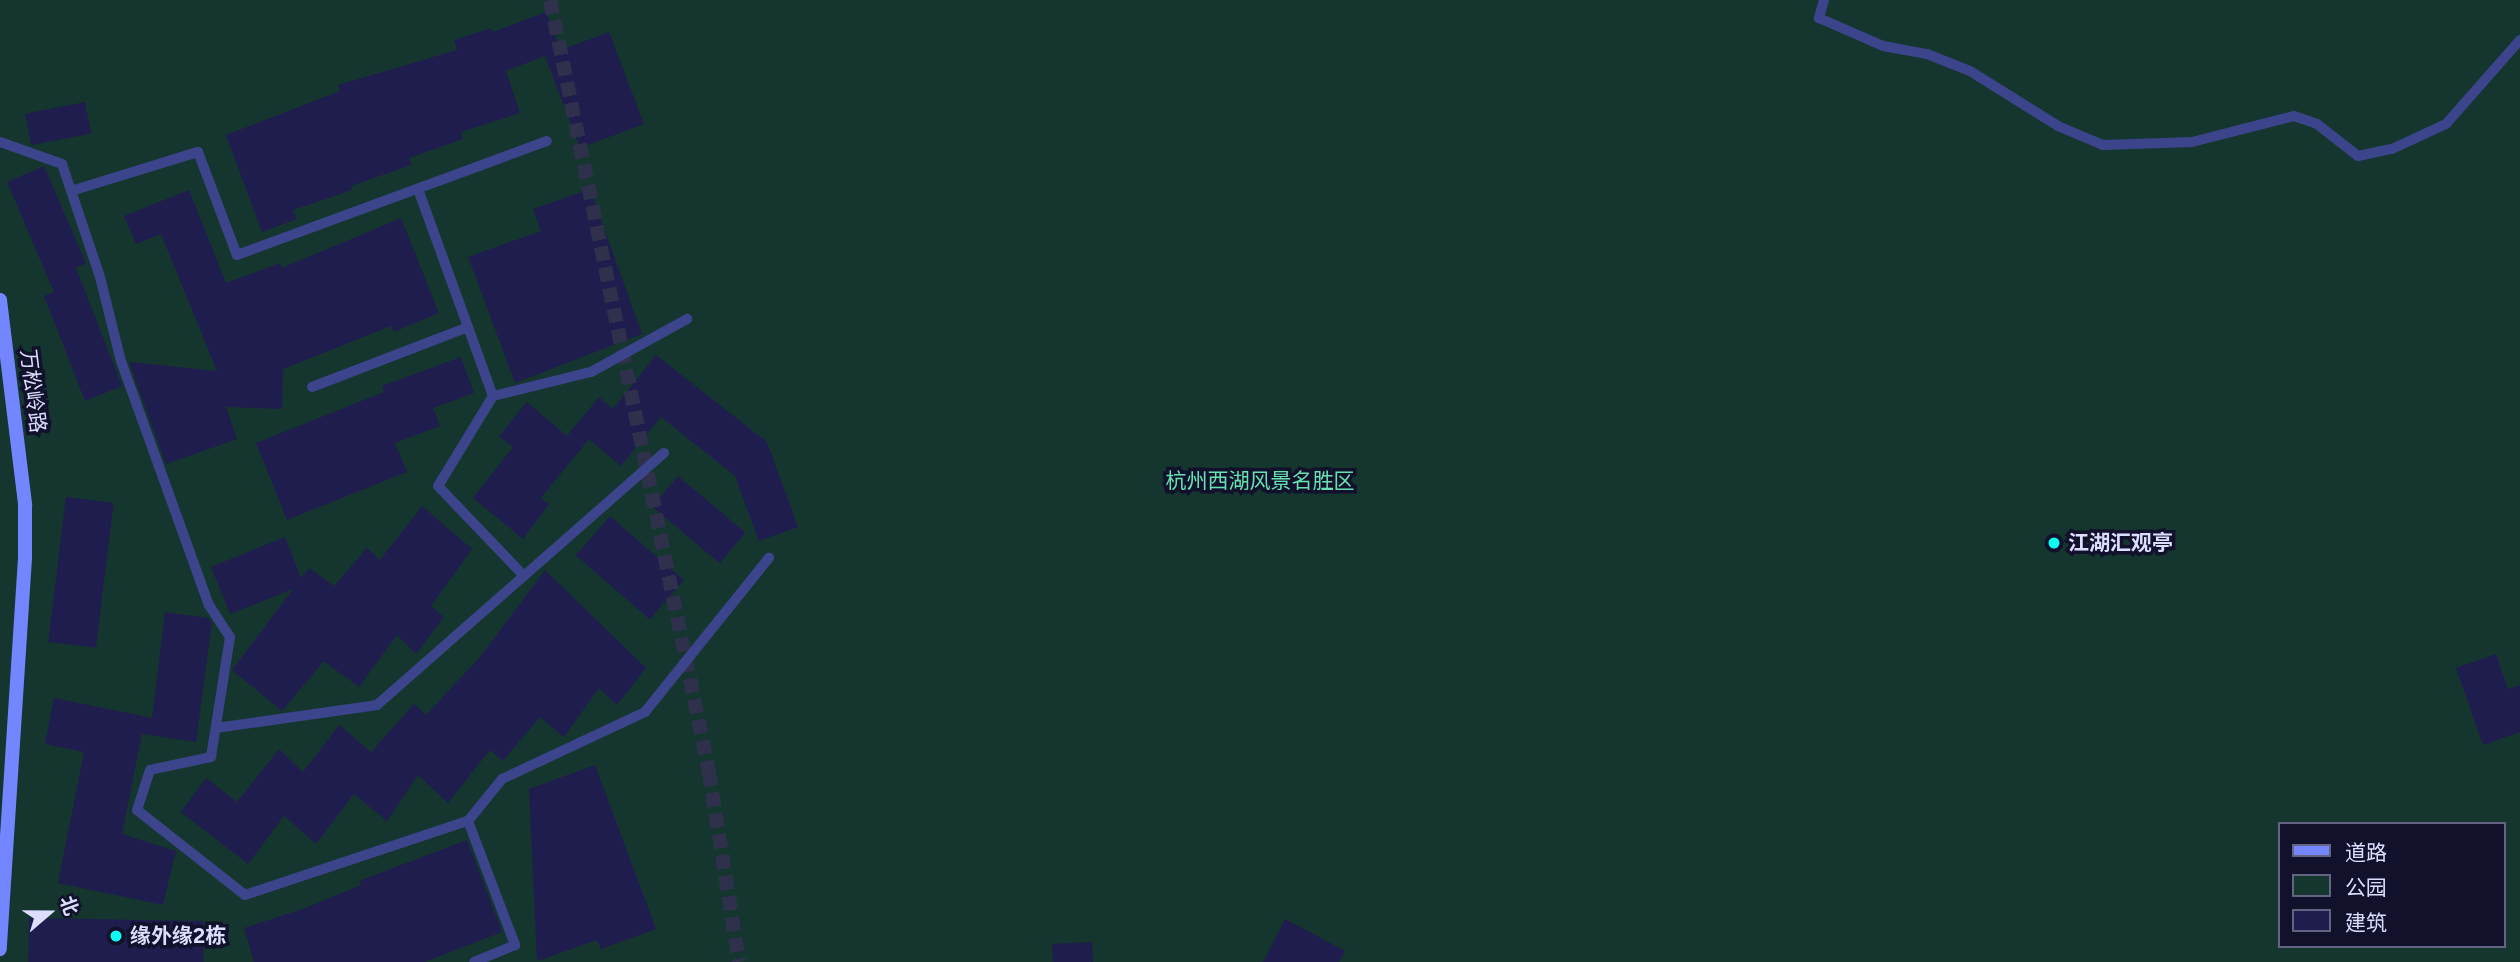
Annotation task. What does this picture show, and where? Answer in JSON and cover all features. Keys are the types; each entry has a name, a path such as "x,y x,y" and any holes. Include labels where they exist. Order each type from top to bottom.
{"street":[{"name":"万松岭路","path":"0,300 25,505 26,558 0,945"}],"lane":[{"path":"1824,0 1819,18 1882,46 1927,54 1970,72 2059,126 2103,145 2192,142 2294,116 2317,124 2358,156 2392,149 2446,124 2520,40"},
{"path":"0,142 62,164 100,277 121,361 209,605 230,637 211,757 150,770 137,810 245,895 468,821 502,779 645,712 769,558"},
{"path":"71,191 198,152 237,255 548,142"},
{"path":"418,189 493,396"},
{"path":"524,576 438,486 493,396 591,372 687,319"},
{"path":"312,387 468,327"},
{"path":"216,728 377,705 664,453"},
{"path":"468,821 515,944 474,962"}],"green space":[{"name":"杭州西湖风景名胜区","path":"0,0 2520,0 2520,962 0,962"}],"building":[{"path":"546,12 561,50 609,32 644,124 580,148 545,56 506,71 520,113 461,132 463,139 409,158 411,165 351,186 352,190 293,210 297,219 262,232 226,135 340,91 338,85 457,50 454,40 492,28 493,32"},
{"path":"85,102 91,133 31,145 25,114"},
{"path":"44,166 86,263 76,268 122,386 85,401 44,296 54,292 7,182"},
{"path":"590,189 642,334 515,383 468,257 541,231 533,209"},
{"path":"189,190 226,283 280,263 282,268 401,218 439,313 394,332 391,326 283,369 282,409 226,407 237,439 166,464 129,362 217,371 161,234 136,244 124,216"},
{"path":"656,355 767,442 798,527 759,541 735,476 661,417 621,466 589,439 541,498 549,504 523,539 473,498 513,447 499,436 527,402 567,436 599,397 613,409"},
{"path":"461,357 474,393 433,408 440,426 395,443 407,472 287,520 256,443 384,392 382,386"},
{"path":"678,476 745,533 720,563 652,507"},
{"path":"66,497 114,503 96,648 48,642"},
{"path":"422,506 472,549 431,606 444,617 416,654 397,635 359,687 324,661 282,711 232,670 293,589 230,614 211,567 285,537 301,578 309,568 334,586 367,548 380,560"},
{"path":"610,516 684,580 650,620 576,555"},
{"path":"545,570 646,668 617,705 599,688 564,737 540,717 503,761 490,750 448,803 418,775 387,821 354,794 316,844 284,816 248,864 181,812 206,778 237,802 279,749 303,772 339,725 371,752 414,704 426,715 480,657"},
{"path":"165,612 208,618 212,623 196,742 142,734 122,834 176,851 163,905 58,883 84,752 45,744 54,698 152,718"},
{"path":"2496,654 2508,689 2520,685 2520,732 2483,745 2456,668"},
{"path":"595,765 656,929 601,949 597,940 537,961 529,789"},
{"path":"467,840 502,932 425,962 254,962 244,928 303,909 361,885 359,881"},
{"name":"缘外缘2栋","path":"29,918 204,921 203,962 28,962"},
{"path":"1285,919 1345,951 1339,962 1263,962"},
{"path":"1092,942 1093,962 1053,962 1052,944"}],"tunnel":[{"path":"550,0 709,772 739,962"}],"place":[{"name":"江湖汇观亭","path":"2054,543"},
{"name":"缘外缘2栋","path":"116,936"}]}
